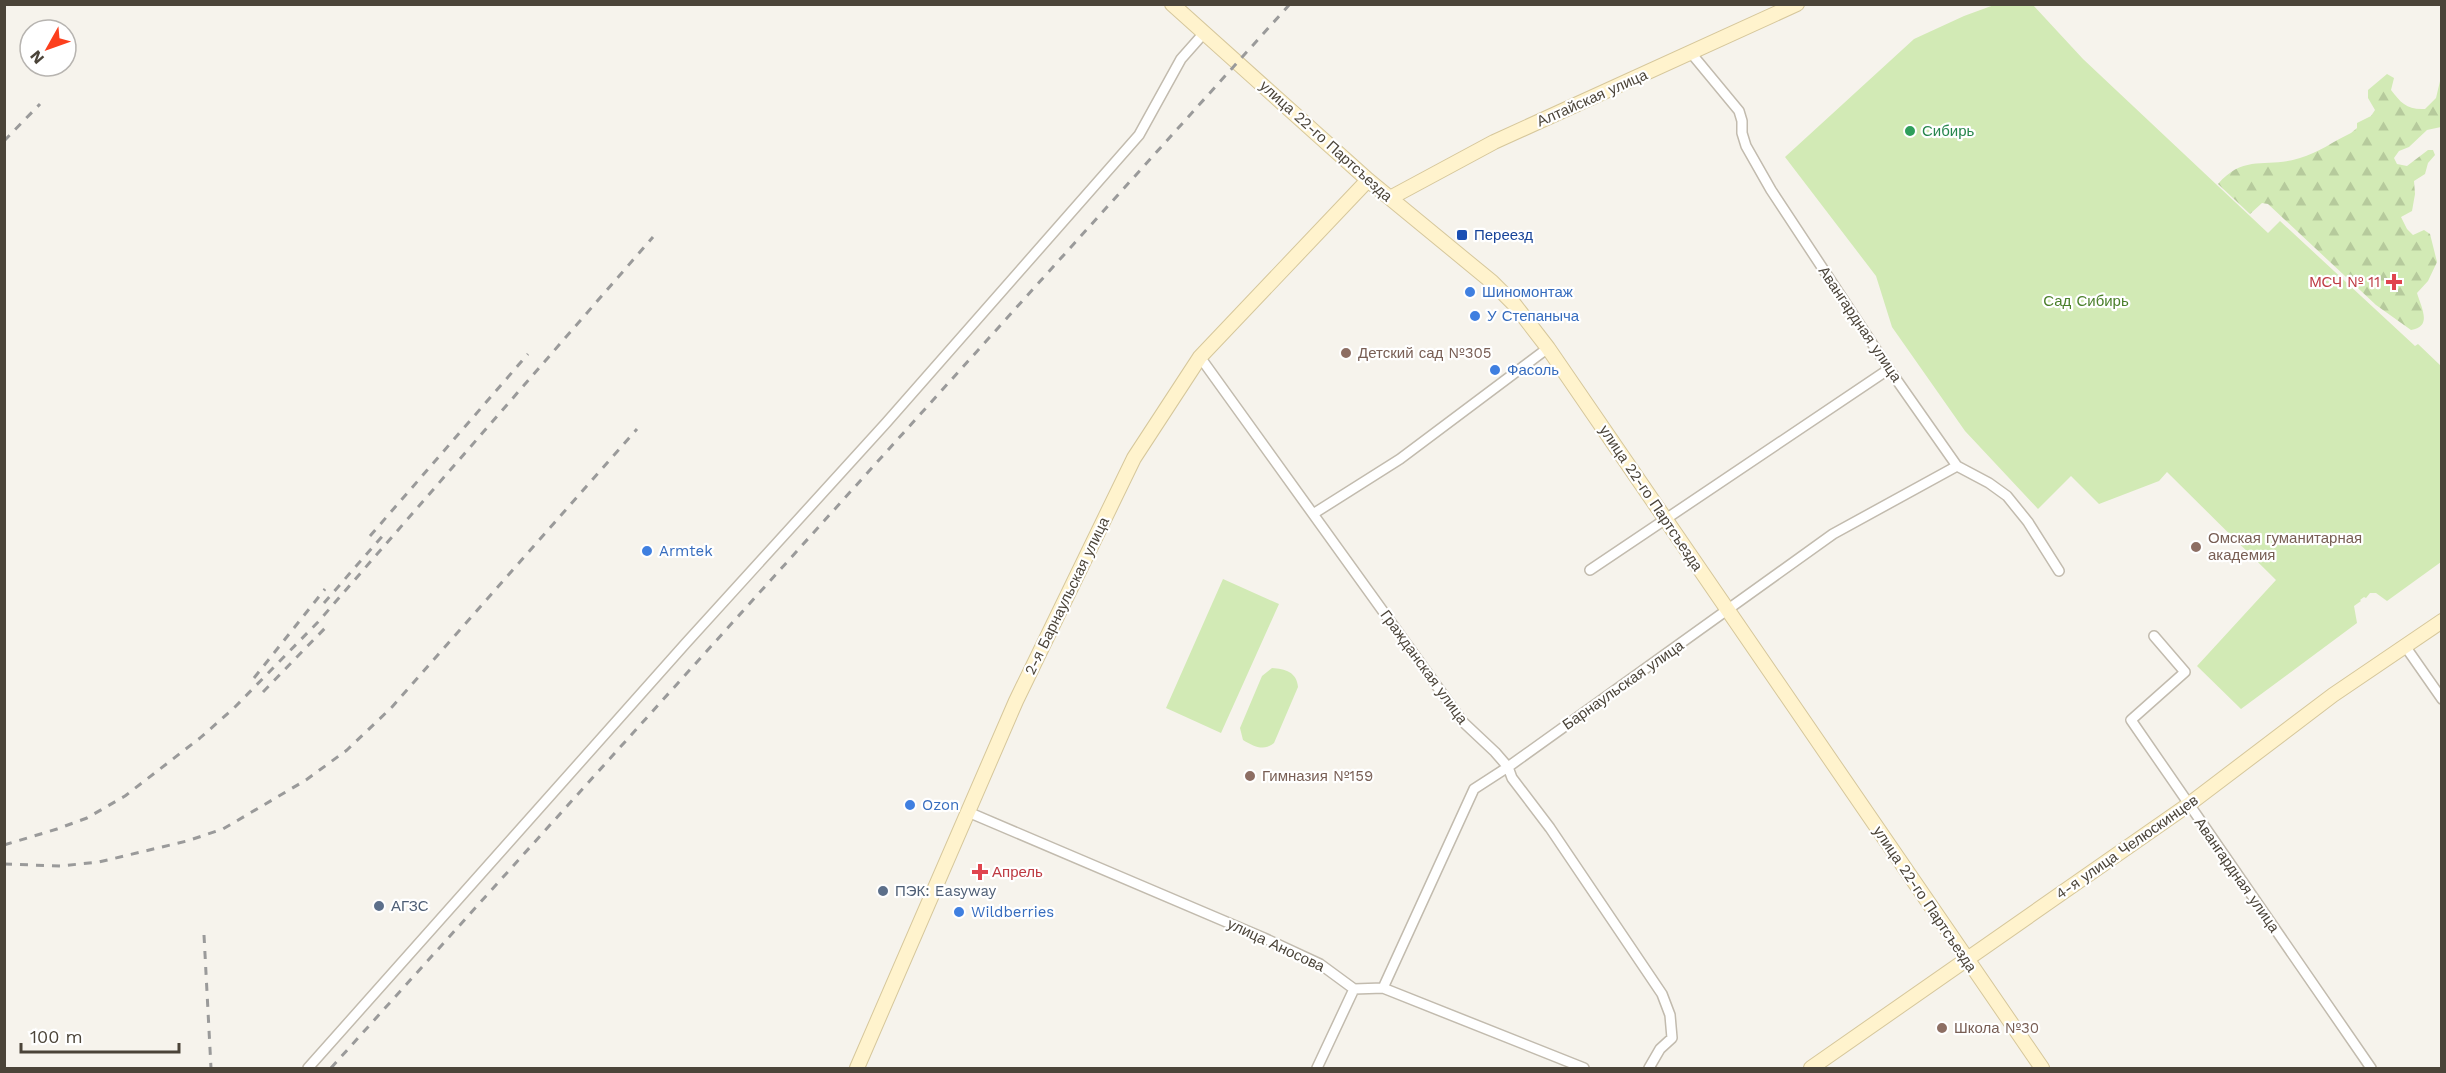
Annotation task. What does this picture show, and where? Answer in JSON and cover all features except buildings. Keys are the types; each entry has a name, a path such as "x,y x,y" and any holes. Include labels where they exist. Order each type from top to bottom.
{"main road":[{"name":"улица 22-го Партсъезда","path":"1172,4 1368,180 1492,282 1514,304 1548,348 2042,1068"},
{"name":"Алтайская улица","path":"1390,198 1494,142 1797,4"},
{"name":"2-я Барнаульская улица","path":"858,1068 1016,700 1134,458 1200,357 1368,180"},
{"name":"4-я улица Челюскинцев","path":"1811,1068 2188,805 2299,720 2442,621"}],"street":[{"path":"308,1068 686,643 886,423 1139,135 1181,59 1204,33"},
{"name":"Авангардная улица","path":"1691,53 1739,111 1746,146 1771,190 1889,369 1957,466 1989,483 2007,496 2028,522 2060,571"},
{"path":"1313,514 1400,459 1548,348"},
{"name":"Гражданская улица","path":"1200,357 1462,721 1508,767 1512,778 1551,828 1662,994 1670,1014 1672,1038 1659,1049 1648,1068"},
{"path":"1590,570 1889,369"},
{"name":"Барнаульская улица","path":"1383,988 1474,789 1728,611 1833,534 1957,466"},
{"name":"Авангардная улица","path":"2154,636 2185,672 2131,720 2371,1068"},
{"path":"2405,646 2442,699"},
{"name":"улица Аносова","path":"968,812 1264,938 1320,964 1353,989"},
{"path":"1317,1068 1353,989 1383,988 1584,1068"}],"green space":[{"name":"Сад Сибирь","path":"1994,5 2033,5 2083,59 2268,233 2280,221 2415,346 2418,344 2441,366 2441,562 2387,601 2376,593 2370,593 2366,598 2364,597 2354,606 2357,623 2241,709 2197,666 2276,580 2167,472 2159,481 2099,504 2071,476 2038,509 1965,431 1892,327 1876,276 1785,157 1914,39"},
{"name":"МСЧ № 11","path":"2387,74 2394,78 2391,90 2398,99 2409,107 2419,109 2425,109 2436,98 2441,77 2441,127 2427,130 2409,147 2399,151 2394,158 2397,164 2407,166 2428,150 2433,150 2435,155 2428,163 2425,174 2414,181 2415,194 2412,211 2401,217 2413,235 2424,230 2430,234 2437,262 2428,281 2417,293 2424,321 2418,328 2411,330 2376,305 2268,204 2262,203 2250,214 2218,184 2238,168 2307,156 2351,133 2357,128 2357,123 2371,116 2375,110 2368,98 2368,90"},
{"path":"1223,579 1279,604 1221,733 1166,708"},
{"path":"1272,668 1290,672 1298,687 1274,743 1270,746 1259,747 1243,740 1240,728 1262,676"}],"railway":[{"path":"331,1068 1290,4"},
{"path":"4,141 40,104"},
{"path":"4,845 87,818 125,796 200,738 234,708 318,622 653,237"},
{"path":"370,536 528,354"},
{"path":"4,864 60,866 99,862 187,841 223,829 306,780 347,750 392,707 637,429"},
{"path":"324,603 385,533"},
{"path":"254,678 325,589"},
{"path":"263,692 328,625"},
{"path":"204,935 211,1068"}],"place":[{"name":"Сибирь","path":"1910,131"},
{"name":"Переезд","path":"1462,235"},
{"name":"МСЧ № 11","path":"2394,282"},
{"name":"Шиномонтаж","path":"1470,292"},
{"name":"У Степаныча","path":"1475,316"},
{"name":"Детский сад №305","path":"1346,353"},
{"name":"Фасоль","path":"1495,370"},
{"name":"Омская гуманитарная академия","path":"2196,547"},
{"name":"Armtek","path":"647,551"},
{"name":"Гимназия №159","path":"1250,776"},
{"name":"Ozon","path":"910,805"},
{"name":"Апрель","path":"980,872"},
{"name":"ПЭК: Easyway","path":"883,891"},
{"name":"АГЗС","path":"379,906"},
{"name":"Wildberries","path":"959,912"},
{"name":"Школа №30","path":"1942,1028"}]}
